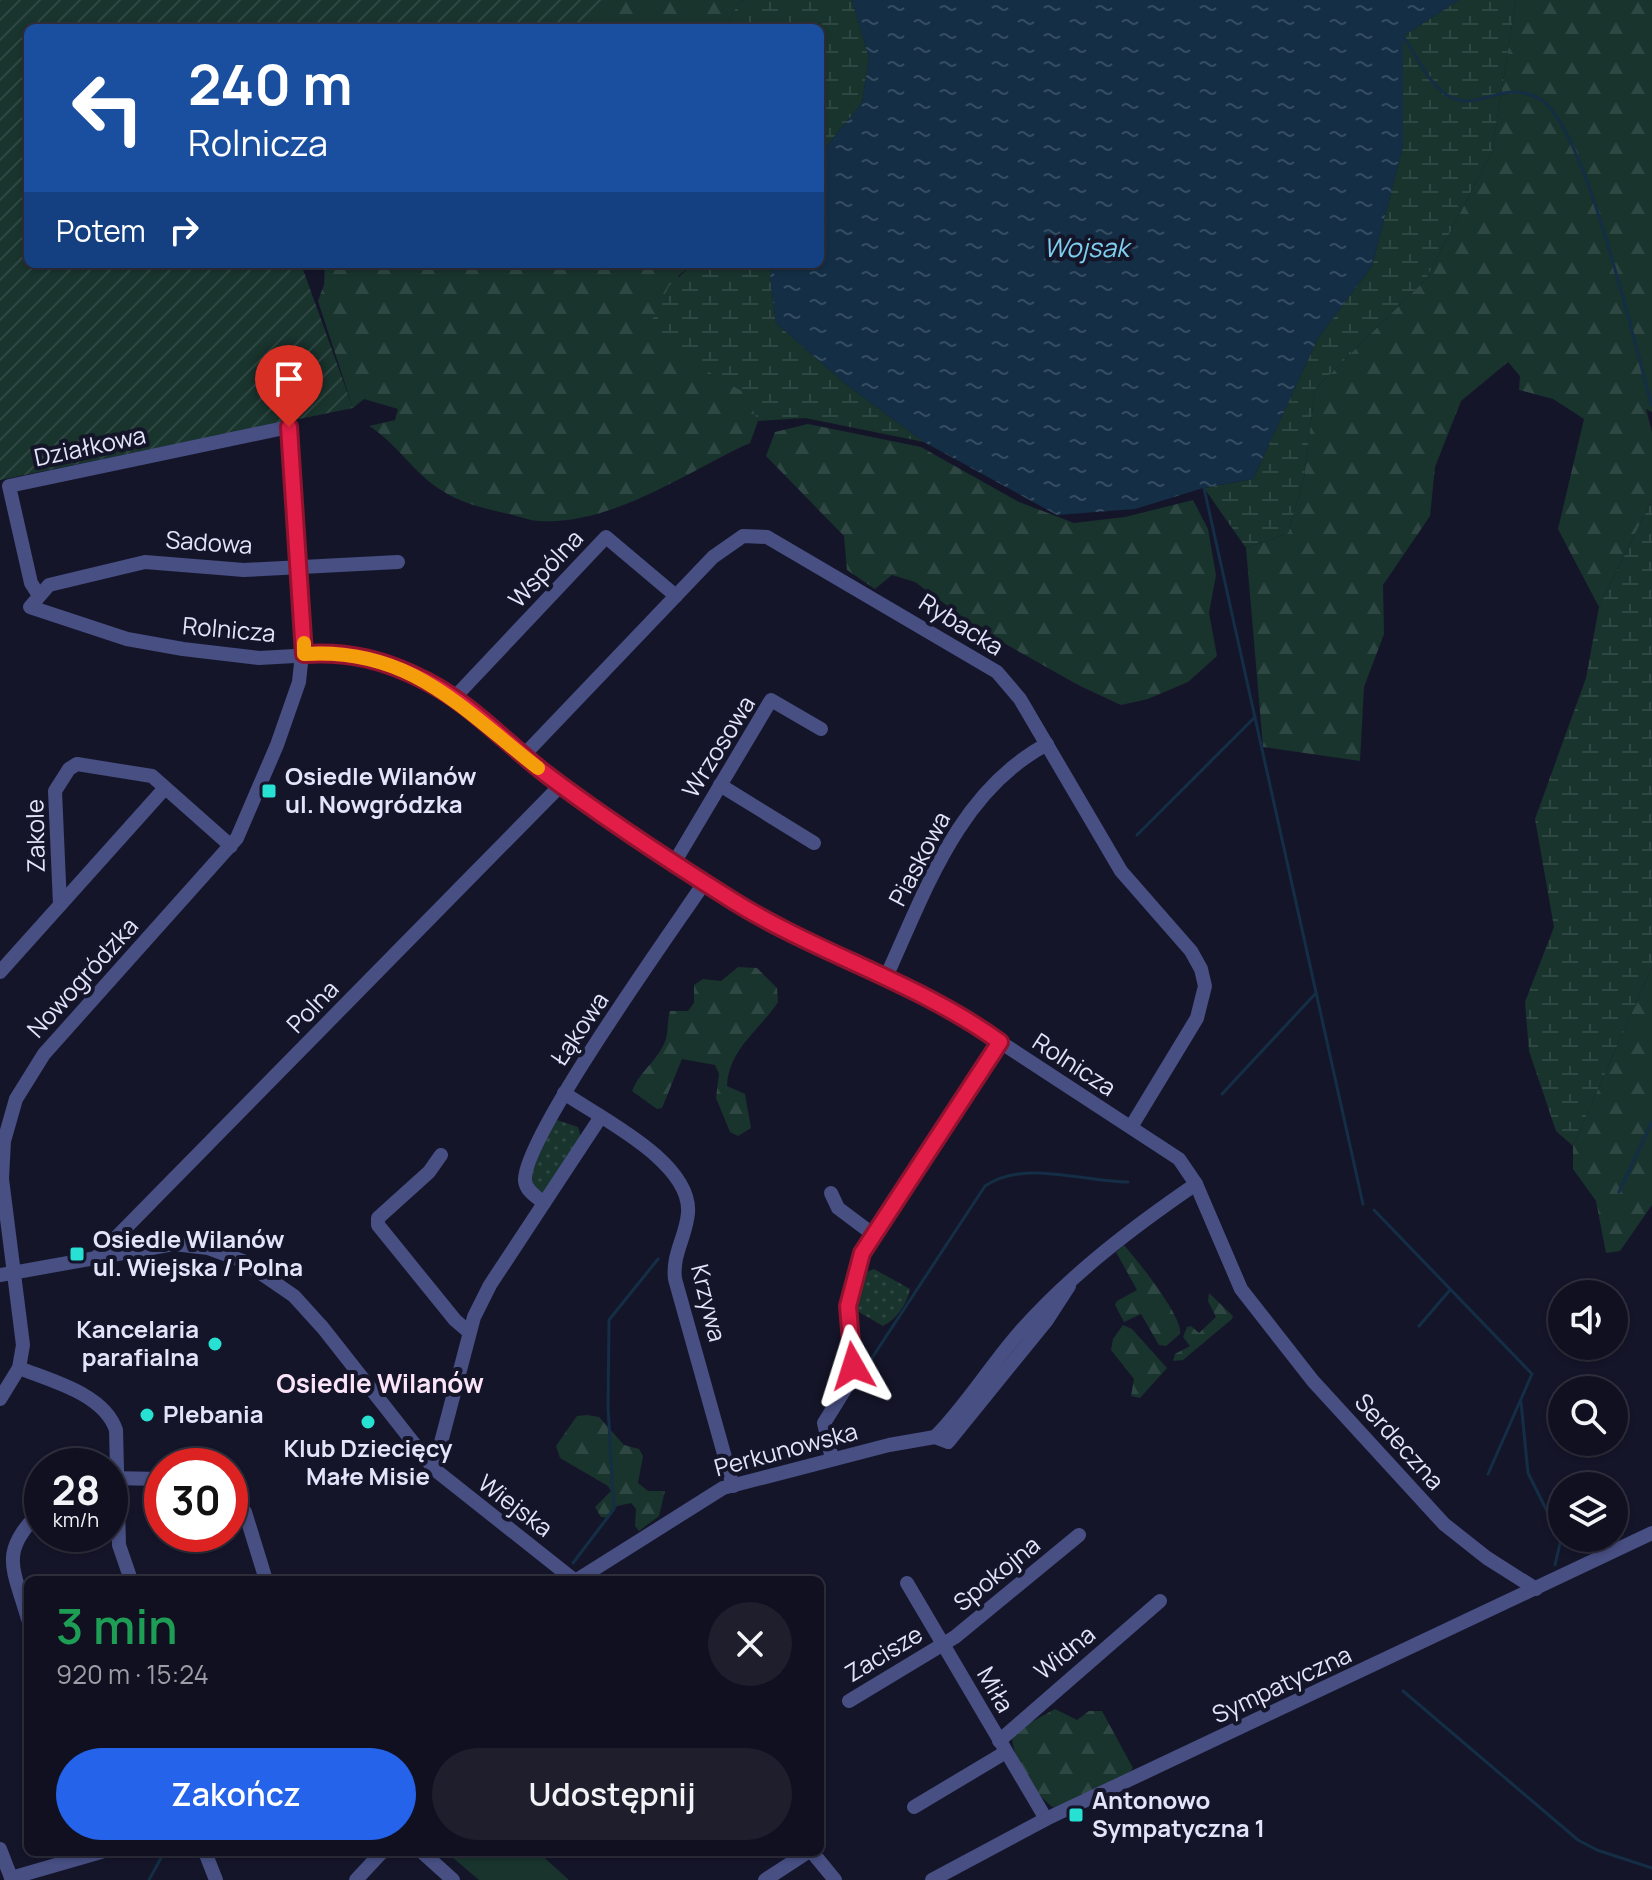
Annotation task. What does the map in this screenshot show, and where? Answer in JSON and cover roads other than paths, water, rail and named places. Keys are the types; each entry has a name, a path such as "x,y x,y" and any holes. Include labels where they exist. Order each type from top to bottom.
{"street":[{"name":"Nowogródzka","path":"19,1368 23,1345 7,1274 2,1165 16,1099 44,1054 231,846 242,828 277,745 304,654 289,427"},
{"name":"Działkowa","path":"38,594 31,583 9,486 289,427"},
{"name":"Rybacka","path":"523,756 676,596 731,542 743,536 767,537 997,672 1009,682 1121,871 1191,951 1201,969 1205,986 1197,1018 1131,1127"},
{"name":"Wspólna","path":"454,698 606,537 676,596"},
{"name":"Sadowa","path":"38,594 64,581 145,562 244,570 398,562"},
{"name":"Rolnicza","path":"38,594 30,607 147,643 241,657 349,653 379,660 454,698 561,785 704,883 792,934 945,1006 1179,1159 1196,1184 1232,1271 1250,1302"},
{"name":"Wrzosowa","path":"674,863 771,700 821,729"},
{"name":"Piaskowa","path":"886,977 949,842 990,787 1015,763 1047,744"},
{"name":"Zakole","path":"60,905 55,791 69,769 84,763 152,776 231,846"},
{"name":"Polna","path":"96,1258 561,785"},
{"path":"720,785 814,843"},
{"path":"0,972 165,788"},
{"name":"Łąkowa","path":"544,1203 528,1189 525,1176 564,1093 704,883"},
{"path":"832,1459 824,1423 852,1378 848,1306 859,1261 1000,1042"},
{"name":"Krzywa","path":"564,1093 657,1156 686,1195 688,1214 675,1255 675,1279 704,1372 733,1486"},
{"path":"434,1469 469,1332 490,1285 600,1118"},
{"path":"441,1155 429,1172 378,1218 378,1225 390,1243 469,1332"},
{"name":"Perkunowska","path":"582,1576 702,1499 733,1486 832,1459 935,1437 948,1442 959,1432 1069,1286 1119,1240 1196,1184"},
{"path":"831,1193 838,1208 874,1235"},
{"name":"Wiejska","path":"7,1274 183,1244 224,1253 262,1273 294,1296 328,1333 434,1469 571,1576"},
{"name":"Serdeczna","path":"1250,1302 1313,1381 1444,1524 1487,1558 1536,1589"},
{"path":"0,1399 19,1368 90,1399 108,1412 116,1430 115,1448"},
{"path":"248,1522 265,1576"},
{"path":"24,1526 15,1534 9,1557 24,1606"},
{"name":"Sympatyczna","path":"932,1880 1046,1819 1652,1533"},
{"name":"Spokojna","path":"943,1645 988,1612 1079,1535"},
{"path":"121,1552 130,1576"},
{"name":"Miła","path":"907,1583 1046,1819"},
{"name":"Widna","path":"914,1807 1002,1746 1160,1601"},
{"name":"Zacisze","path":"849,1701 943,1645"},
{"path":"0,1849 12,1879 88,1856"},
{"path":"207,1856 216,1880"},
{"path":"356,1880 378,1856"},
{"path":"426,1856 453,1880"},
{"path":"765,1880 804,1856"},
{"path":"814,1856 835,1880"}],"water":[{"name":"Wojsak","path":"852,0 1459,0 1403,36 1403,146 1372,266 1318,338 1253,479 1203,488 1135,509 1057,515 924,442 847,385 776,323 770,277 772,268 824,268 824,149 862,103 869,58"}],"waterway":[{"path":"1403,36 1428,75 1447,95 1470,101 1502,93 1526,93 1540,99 1557,117 1591,192 1652,406"},
{"path":"1204,488 1363,1204"},
{"path":"1137,835 1255,717"},
{"path":"1222,1094 1316,993"},
{"path":"1619,1192 1652,1122"},
{"path":"868,1364 985,1186 1000,1178 1036,1173 1128,1182"},
{"path":"1374,1210 1532,1374 1488,1474"},
{"path":"573,1563 614,1509 608,1407 609,1320 658,1259"},
{"path":"1419,1326 1450,1290"},
{"path":"1521,1402 1528,1473 1561,1539 1555,1565"},
{"path":"1403,1691 1578,1840 1597,1850 1652,1868"},
{"path":"149,1880 162,1856"}],"place":[{"name":"Osiedle Wilanów ul. Nowgródzka","path":"269,791"},
{"name":"Osiedle Wilanów ul. Wiejska / Polna","path":"77,1254"},
{"name":"Kancelaria parafialna","path":"215,1344"},
{"name":"Plebania","path":"147,1415"},
{"name":"Klub Dziecięcy Małe Misie","path":"368,1422"},
{"name":"Antonowo Sympatyczna 1","path":"1076,1815"}],"district":[{"name":"Osiedle Wilanów","path":"380,1384"}]}
